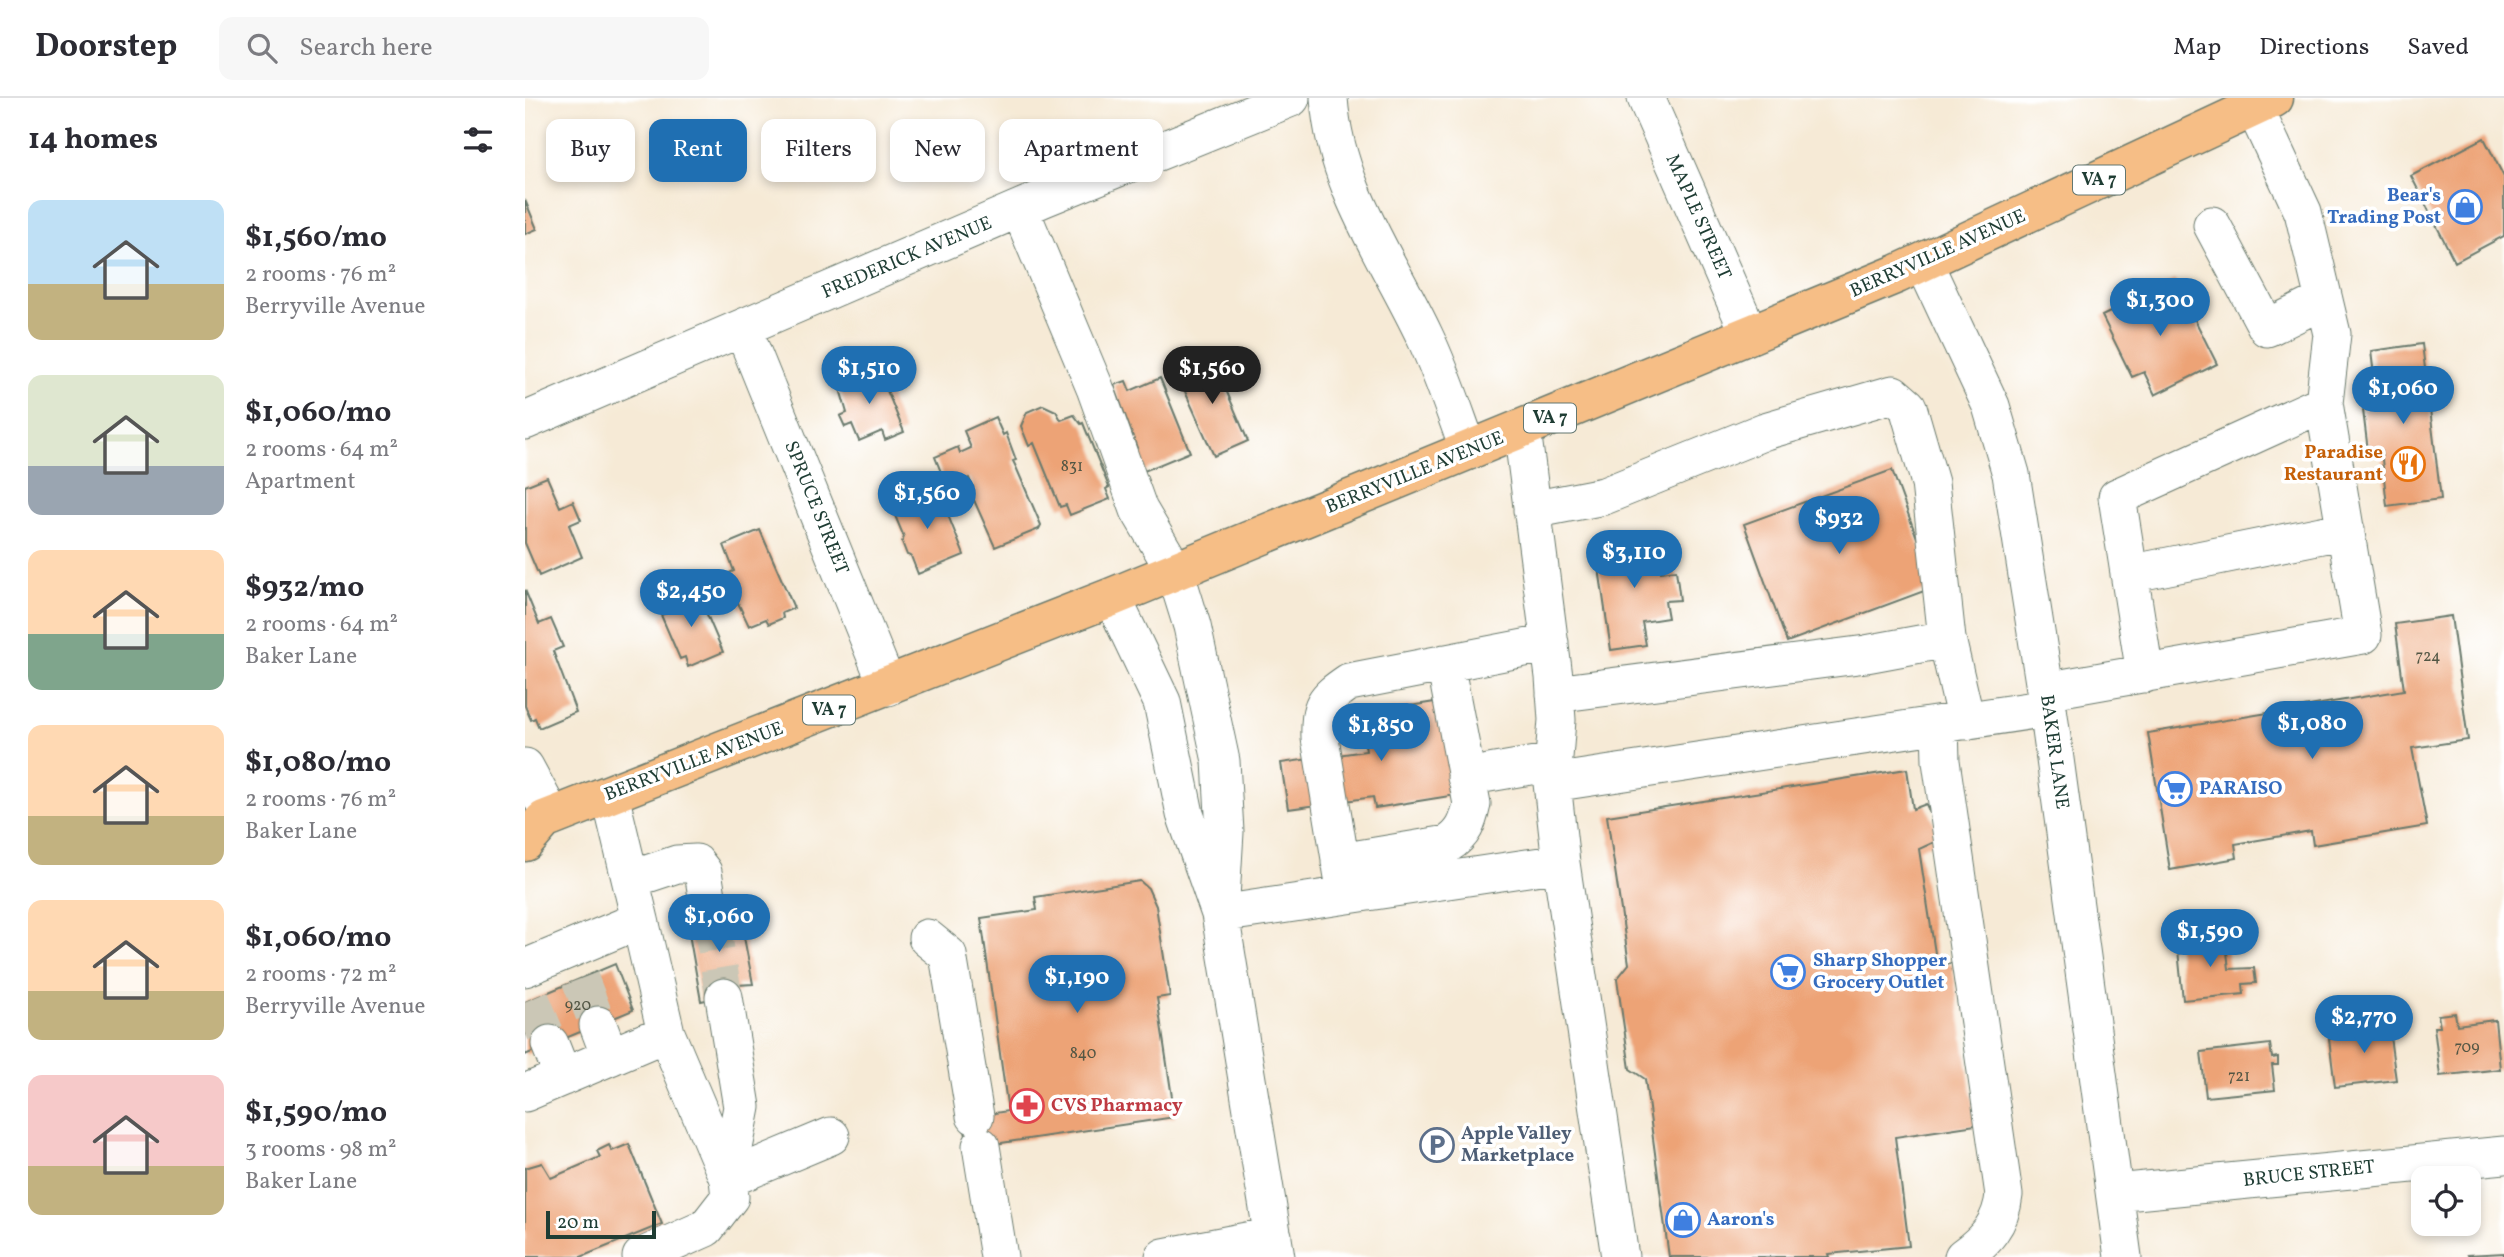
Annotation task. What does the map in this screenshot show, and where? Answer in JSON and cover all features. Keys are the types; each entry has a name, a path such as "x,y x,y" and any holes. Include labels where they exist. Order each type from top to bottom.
{"main road":[{"name":"BERRYVILLE AVENUE","path":"536,824 1112,597 1924,263 2264,102"}],"street":[{"name":"FREDERICK AVENUE","path":"525,421 1020,209 1290,98"},
{"path":"1329,98 1340,163 1358,212 1425,338 1469,451"},
{"name":"MAPLE STREET","path":"1646,98 1750,335"},
{"path":"1466,777 1553,772 1953,723 2145,674 2363,635 2324,403 2332,334 2303,212 2264,102"},
{"path":"1020,209 1095,388 1139,510 1175,571 1192,626 1221,761 1225,832 1220,914"},
{"path":"2212,225 2267,328 2323,300"},
{"name":"BAKER LANE","path":"1924,263 2003,438 2011,474 2047,700 2123,1257"},
{"name":"SPRUCE STREET","path":"744,329 888,687"},
{"path":"1532,510 1604,496 1765,431 1893,394 1908,407 1930,483 1953,723 1941,761 2004,1195 2002,1213 1997,1224 1980,1244 1963,1257"},
{"path":"2145,674 2117,497 2324,403"},
{"path":"1522,429 1556,694 1553,772 1561,863 1620,1257"},
{"path":"2129,574 2346,530"},
{"path":"1112,597 1162,702 1185,814 1220,914 1275,1246 1164,1257"},
{"path":"1556,694 1866,654 1947,639"},
{"path":"1343,879 1320,738 1319,717 1326,698 1349,682 1550,643"},
{"path":"1220,914 1343,879 1438,847 1460,836 1472,804 1445,663"},
{"path":"525,768 536,824"},
{"path":"610,795 632,879 666,1033 728,1179 730,1197 706,1228 641,1257"},
{"path":"632,879 677,864 696,863 703,872 710,914"},
{"path":"1343,879 1561,863"},
{"path":"527,984 574,964 640,920"},
{"path":"927,938 948,955 999,1257"},
{"path":"724,997 742,1107 728,1179"},
{"path":"525,1093 557,1060 604,1041 666,1033"},
{"path":"728,1179 831,1136"},
{"name":"BRUCE STREET","path":"2115,1193 2504,1155"}],"building":[{"name":"Bear's Trading Post","path":"2484,138 2504,177 2504,236 2455,262 2411,176"},
{"path":"525,200 537,229 525,234"},
{"path":"2175,280 2217,364 2155,395 2144,372 2132,377 2102,316"},
{"path":"2422,344 2441,499 2387,506 2381,450 2368,451 2363,410 2378,408 2371,351"},
{"path":"1193,356 1195,361 1214,362 1248,441 1214,456 1183,387 1187,385 1178,363"},
{"path":"877,366 904,432 885,440 882,431 859,441 852,424 845,427 840,416 847,413 838,382"},
{"path":"1160,378 1190,452 1137,474 1128,451 1137,448 1114,385 1126,381 1130,391"},
{"path":"1043,405 1056,411 1061,420 1074,415 1083,423 1109,487 1106,489 1110,499 1070,515 1066,505 1060,507 1034,443 1029,446 1021,426 1027,412"},
{"path":"995,417 1003,435 1006,433 1016,460 1013,461 1041,525 1039,529 995,547 969,489 973,487 969,478 947,487 935,457 958,447 960,453 971,448 964,431"},
{"path":"1892,470 1935,587 1787,642 1744,524"},
{"path":"547,477 560,507 573,501 581,520 569,525 582,557 539,576 525,543 525,486"},
{"path":"937,488 964,555 918,574 911,556 907,555 902,542 904,537 891,506"},
{"path":"760,530 794,608 782,613 783,618 769,624 766,619 749,626 730,586 734,585 729,573 734,571 724,545"},
{"path":"1656,539 1661,572 1676,570 1680,600 1665,601 1668,618 1642,622 1646,645 1611,650 1596,548"},
{"path":"691,589 696,600 700,598 723,652 688,667 685,657 680,659 661,615 669,612 664,601"},
{"path":"525,590 539,624 551,619 563,647 553,651 576,712 539,728 535,718 531,720 525,706"},
{"path":"2451,616 2468,740 2412,748 2427,826 2313,845 2311,831 2235,844 2237,858 2170,870 2148,733 2404,690 2395,624"},
{"path":"1441,701 1456,795 1375,808 1373,797 1288,809 1281,763 1366,751 1360,714"},
{"name":"Sharp Shopper Grocery Outlet","path":"1907,769 1913,809 1926,804 1941,839 1919,849 1937,966 1952,963 1976,1125 1895,1137 1909,1246 1828,1254 1829,1257 1669,1257 1645,1079 1630,1069 1617,979 1629,964 1607,816"},
{"name":"CVS Pharmacy","path":"1140,881 1148,888 1156,906 1170,996 1157,998 1175,1117 968,1148 963,1118 1008,1111 981,918 1037,910 1035,897"},
{"path":"739,911 753,984 737,985 740,993 701,1001 686,917"},
{"path":"2225,935 2229,969 2254,968 2256,983 2243,984 2244,994 2183,1000 2177,940"},
{"path":"615,964 633,1010 525,1055 525,1002"},
{"path":"2361,1011 2367,1011 2367,1017 2387,1015 2396,1080 2335,1087 2329,1039 2364,1034"},
{"path":"2455,1013 2457,1025 2495,1020 2500,1069 2440,1076 2434,1027 2440,1027 2438,1015"},
{"path":"2270,1044 2272,1058 2278,1057 2278,1065 2272,1065 2275,1090 2206,1097 2201,1052"},
{"path":"629,1144 662,1224 581,1257 525,1257 525,1168 542,1163 551,1178 600,1157 597,1151 609,1145 612,1151"},
{"path":"2504,1253 2504,1257 2468,1255"}],"tunnel":[{"path":"710,914 724,997"},
{"path":"580,979 598,1025"},
{"path":"531,999 550,1044"}],"place":[{"name":"Bear's Trading Post","path":"2465,207"},
{"name":"Paradise Restaurant","path":"2408,464"},
{"name":"PARAISO","path":"2175,789"},
{"name":"Sharp Shopper Grocery Outlet","path":"1788,972"},
{"name":"CVS Pharmacy","path":"1027,1106"},
{"name":"Apple Valley Marketplace","path":"1437,1145"},
{"name":"Aaron's","path":"1683,1220"}]}
